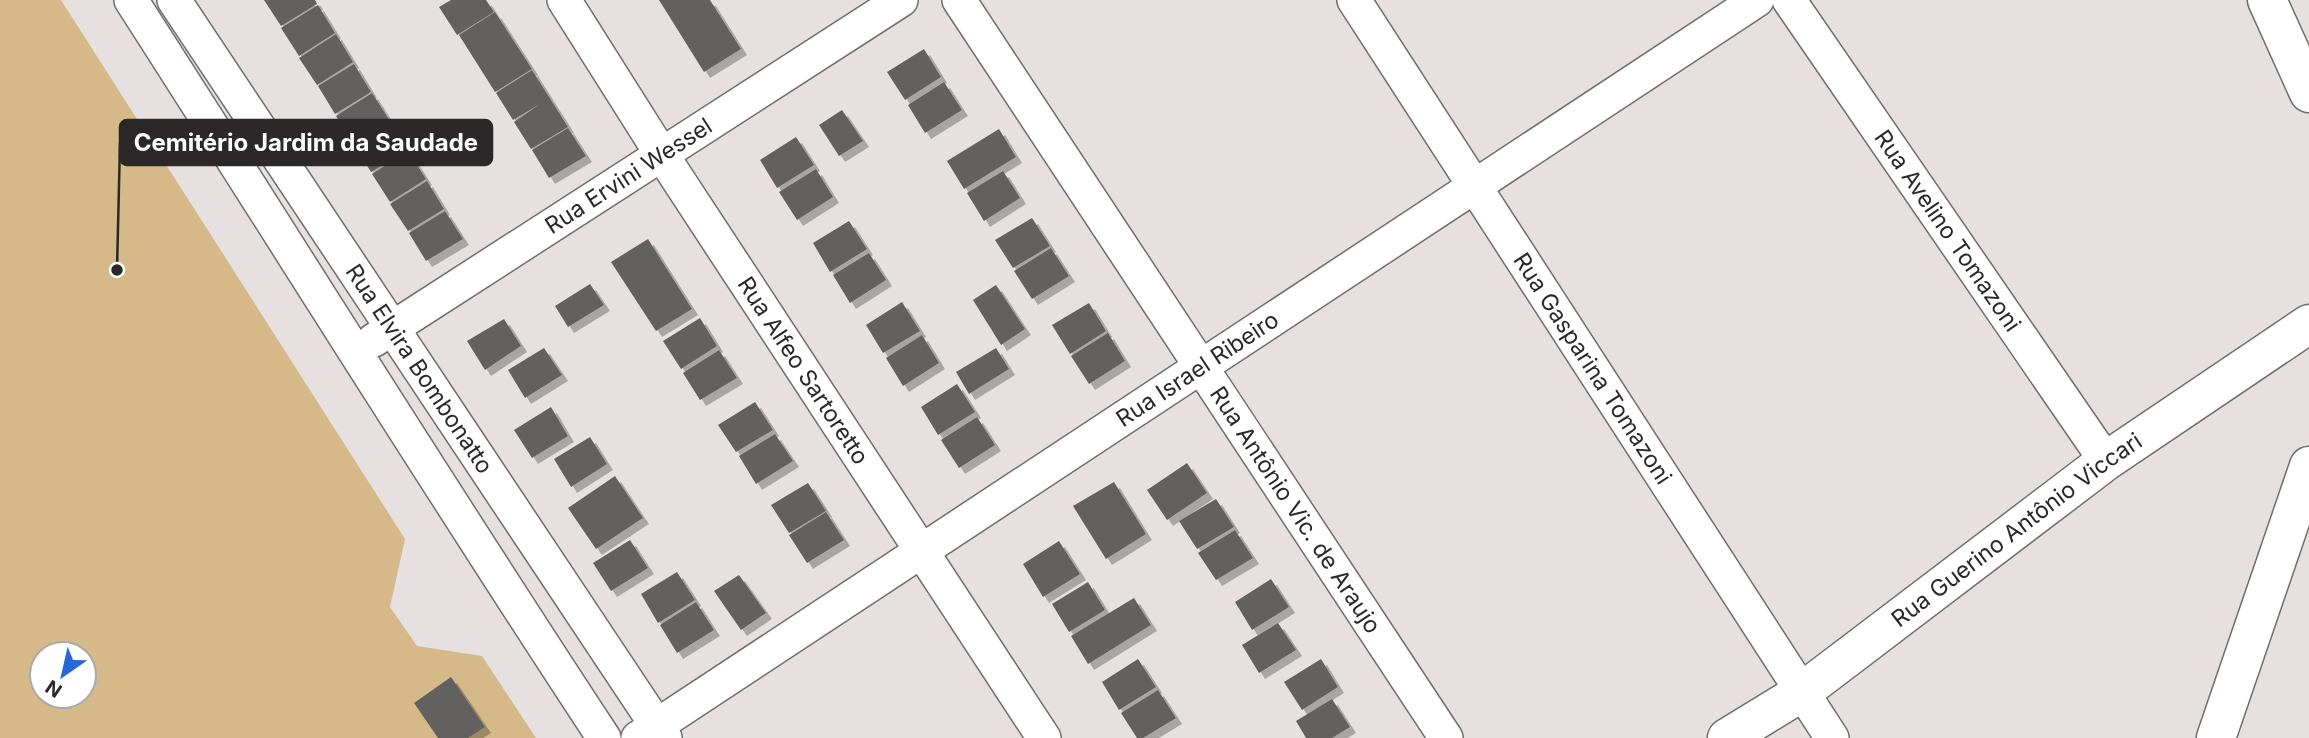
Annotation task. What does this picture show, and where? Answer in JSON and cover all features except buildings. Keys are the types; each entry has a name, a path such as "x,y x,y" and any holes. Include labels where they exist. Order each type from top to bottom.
{"street":[{"name":"Rua Elvira Bombonatto","path":"131,0 356,350 487,560 604,738"},
{"name":"Rua Elvira Bombonatto","path":"174,0 529,533 653,734"},
{"name":"Rua Alfeo Sartoretto","path":"565,0 662,155 1044,738"},
{"name":"Rua Ervini Wessel","path":"356,350 394,329 901,0"},
{"name":"Rua Antônio Vic. de Araujo","path":"959,0 1446,738"},
{"name":"Rua Gasparina Tomazoni","path":"1354,0 1832,738"},
{"name":"Rua Israel Ribeiro","path":"653,734 921,551 1757,0"},
{"name":"Rua Avelino Tomazoni","path":"1789,0 2106,461"},
{"path":"2266,0 2309,93"},
{"name":"Rua Guerino Antônio Viccari","path":"1727,738 1802,692 2106,461 2309,324"},
{"path":"2216,738 2309,466"},
{"path":"487,560 529,533"}],"shaded area":[{"path":"0,0 61,0 405,539 390,607 417,646 482,656 536,738 0,738"}],"place":[{"name":"Cemitério Jardim da Saudade","path":"117,270"}]}
